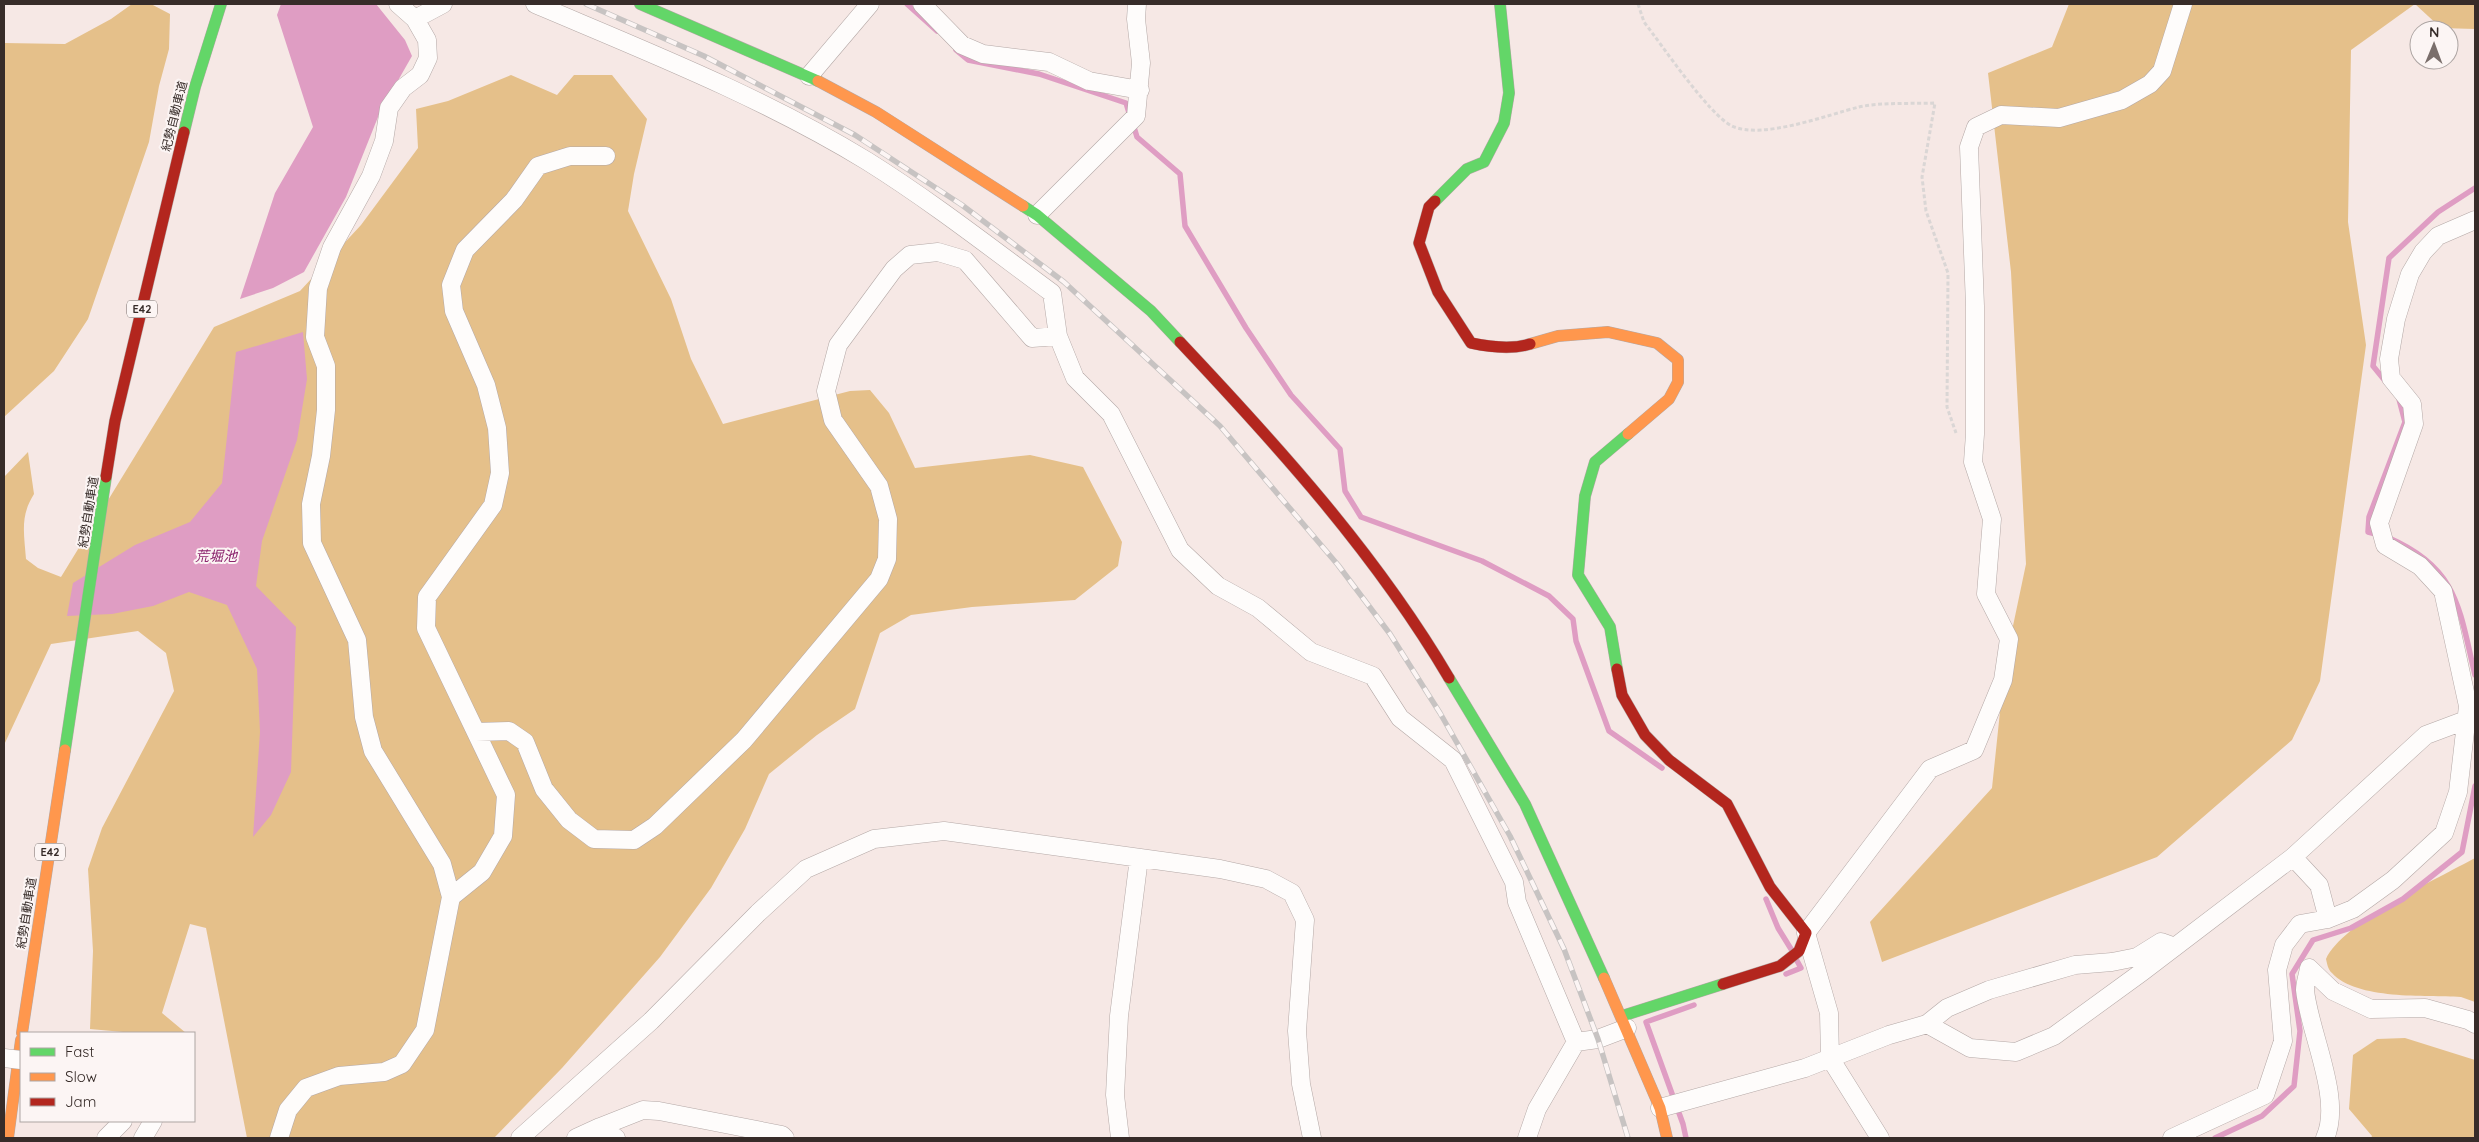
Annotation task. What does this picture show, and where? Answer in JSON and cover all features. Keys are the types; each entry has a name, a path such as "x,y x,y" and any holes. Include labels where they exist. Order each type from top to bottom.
{"main road":[{"name":"紀勢自動車道","path":"22,1032 116,421 195,87 221,4"},
{"path":"640,4 808,76 876,112 1037,215 1151,311 1250,416 1335,514 1416,622 1524,804 1625,1022 1660,1108 1667,1138"},
{"path":"1500,4 1509,93 1504,123 1484,162 1467,169 1429,207 1419,243 1438,292 1471,343 1488,347 1521,348 1558,336 1608,332 1657,343 1678,360 1678,382 1670,399 1596,462 1585,496 1578,575 1610,627 1622,694 1645,735 1670,760 1727,804 1770,887 1806,933 1799,951 1780,966 1625,1022"},
{"path":"8,1138 20,1048"}],"street":[{"path":"279,1138 288,1110 306,1088 339,1076 384,1072 402,1064 425,1030 451,896 442,864 373,751 364,717 358,640 312,543 311,504 321,456 326,410 326,366 315,337 318,288 332,247 371,176 384,141 390,108 403,88 420,75 428,58 426,40 415,19 398,4"},
{"path":"415,19 443,4"},
{"path":"536,4 689,69 766,106 866,161 1052,292 1058,336 1075,378 1111,414 1180,550 1218,586 1258,608 1311,652 1373,676 1400,718 1453,760 1514,882 1517,902 1576,1042"},
{"path":"808,76 870,4"},
{"path":"922,4 962,44 983,54 1049,62 1089,81 1140,90"},
{"path":"1037,215 1136,116 1141,64 1136,20 1137,4"},
{"path":"1880,1138 1830,1058 1829,1013 1806,933 1930,770 1974,750 2003,680 2008,639 1986,594 1992,519 1973,462 1975,434 1975,306 1969,147 1976,127 2001,115 2059,118 2122,100 2150,84 2162,70 2183,4"},
{"path":"451,896 482,872 503,836 506,795 426,628 427,597 493,504 500,473 497,428 486,385 454,312 450,284 465,250 514,200 538,166 570,156 606,156"},
{"path":"2172,1138 2265,1095 2284,1041 2277,970 2284,945 2300,924 2328,918 2353,909 2393,880 2444,833 2458,792 2471,716 2443,591 2420,566 2385,545 2379,523 2414,424 2412,404 2391,378 2389,359 2396,319 2410,274 2423,252 2438,236 2475,220"},
{"path":"476,732 509,731 526,742 544,790 570,820 594,839 634,840 655,826 744,740 880,579 887,559 888,519 879,486 833,420 826,391 838,345 894,269 910,255 938,252 964,260 1032,338 1058,336"},
{"path":"1927,1024 1970,1048 2016,1052 2054,1036 2175,948 2293,857 2426,735 2471,716"},
{"path":"520,1138 651,1021 758,913 806,869 874,839 944,831 1220,869 1266,878 1292,893 1305,920 1297,1031 1301,1084 1312,1138"},
{"path":"2293,857 2320,885 2328,918"},
{"path":"1120,1138 1115,1094 1119,1016 1139,858"},
{"path":"1660,1108 1805,1068 1889,1035 1927,1024 1947,1008 1989,990 2075,965 2112,962 2137,957 2161,942 2175,948"},
{"path":"2325,1138 2329,1130 2329,1097 2305,989 2309,968 2333,991 2371,1009 2425,1008 2468,1020 2475,1024"},
{"path":"1576,1042 1598,1039 1625,1022"},
{"path":"1527,1138 1537,1108 1576,1042"},
{"path":"4,1058 20,1060"},
{"path":"576,1138 643,1110 659,1111 786,1138"},
{"path":"106,1138 122,1122"},
{"path":"143,1138 152,1122"},
{"path":"600,1127 616,1138"}],"path":[{"path":"1638,4 1644,22 1714,112 1731,126 1749,132 1817,120 1860,107 1935,103 1922,177 1926,211 1948,273 1947,407 1954,429 1973,462"}],"shaded area":[{"path":"132,4 151,4 170,14 169,49 159,86 149,142 88,319 54,371 4,417 4,43 65,44 111,19"},
{"path":"2069,4 2415,4 2351,50 2348,222 2366,345 2320,681 2292,740 2157,857 1882,962 1870,922 1992,788 2005,664 2026,564 2011,272 1988,73 2052,47"},
{"path":"2415,4 2475,4 2475,29 2459,29 2459,20 2432,20"},
{"path":"511,75 557,95 574,75 612,75 647,119 634,174 628,211 671,299 691,359 723,424 850,391 870,390 889,413 915,468 1030,455 1083,467 1122,542 1118,566 1075,600 972,607 911,615 880,633 855,709 817,735 769,774 745,829 711,888 660,957 562,1068 494,1138 247,1138 206,928 190,924 162,1013 185,1032 123,1032 90,1029 93,951 88,869 102,828 174,691 166,653 138,631 51,644 4,745 4,477 28,452 34,494 27,510 24,525 26,559 38,568 61,577 214,327 300,291 361,225 418,148 416,109 448,101"},
{"path":"2475,858 2475,1002 2461,997 2411,996 2374,992 2343,982 2331,972 2326,959 2336,945 2351,931 2393,902"},
{"path":"2405,1038 2475,1060 2475,1138 2371,1138 2372,1136 2349,1109 2353,1055 2377,1039"}],"water":[{"path":"281,4 376,4 405,40 412,56 380,112 346,197 304,272 273,288 240,299 275,193 313,127 277,15"},
{"name":"荒堀池","path":"303,332 307,379 297,440 262,541 256,586 296,627 291,772 271,815 253,837 260,732 257,669 227,605 189,592 153,606 112,614 67,616 73,583 135,545 190,522 222,483 236,352"}],"waterway":[{"path":"907,4 937,31"},
{"path":"956,50 968,60 1039,74 1126,103 1130,116"},
{"path":"1133,124 1137,137 1180,174 1185,226 1246,328 1291,395 1340,449 1345,491 1361,517 1482,561 1549,596 1573,619 1576,641 1609,731 1662,768"},
{"path":"2386,382 2373,366 2389,258 2438,212 2475,188"},
{"path":"2380,535 2368,532 2369,517 2405,422 2399,399"},
{"path":"2389,538 2412,550 2429,563 2442,577 2452,593 2459,610 2475,675"},
{"path":"2215,1138 2262,1116 2294,1086 2300,1031 2292,974 2313,940 2351,928 2403,899 2462,852 2475,786"},
{"path":"1766,899 1778,928 1791,949"},
{"path":"1786,974 1801,968 1796,959"},
{"path":"1686,1138 1683,1124 1646,1022 1694,1005"}],"railway":[{"path":"586,4 704,56 855,135 962,205 1064,282 1220,426 1338,565 1390,634 1440,713 1510,836 1564,949 1598,1039 1628,1138"}],"traffic: fast":[{"path":"184,132 195,87 221,4"},
{"path":"640,4 818,81"},
{"path":"1435,201 1467,169 1484,162 1504,123 1509,93 1500,4"},
{"path":"1023,206 1037,215 1151,311 1180,342"},
{"path":"1617,669 1610,627 1578,575 1585,496 1595,462 1628,434"},
{"path":"65,750 106,477"},
{"path":"1449,678 1525,804 1604,978"},
{"path":"1622,1016 1723,984"}],"traffic: slow":[{"path":"818,81 876,112 1023,206"},
{"path":"1530,344 1558,336 1608,332 1657,343 1678,360 1678,382 1669,399 1628,434"},
{"path":"22,1032 65,750"},
{"path":"1604,978 1660,1108 1667,1138"},
{"path":"8,1138 20,1048"}],"traffic: jam":[{"path":"106,477 115,421 184,132"},
{"path":"1435,201 1429,207 1419,243 1438,292 1471,343 1500,347 1530,344"},
{"path":"1180,342 1324,502 1390,588 1421,632 1449,678"},
{"path":"1617,669 1622,695 1645,735 1669,760 1727,804 1770,887 1806,933 1799,951 1780,966 1723,984"}]}
